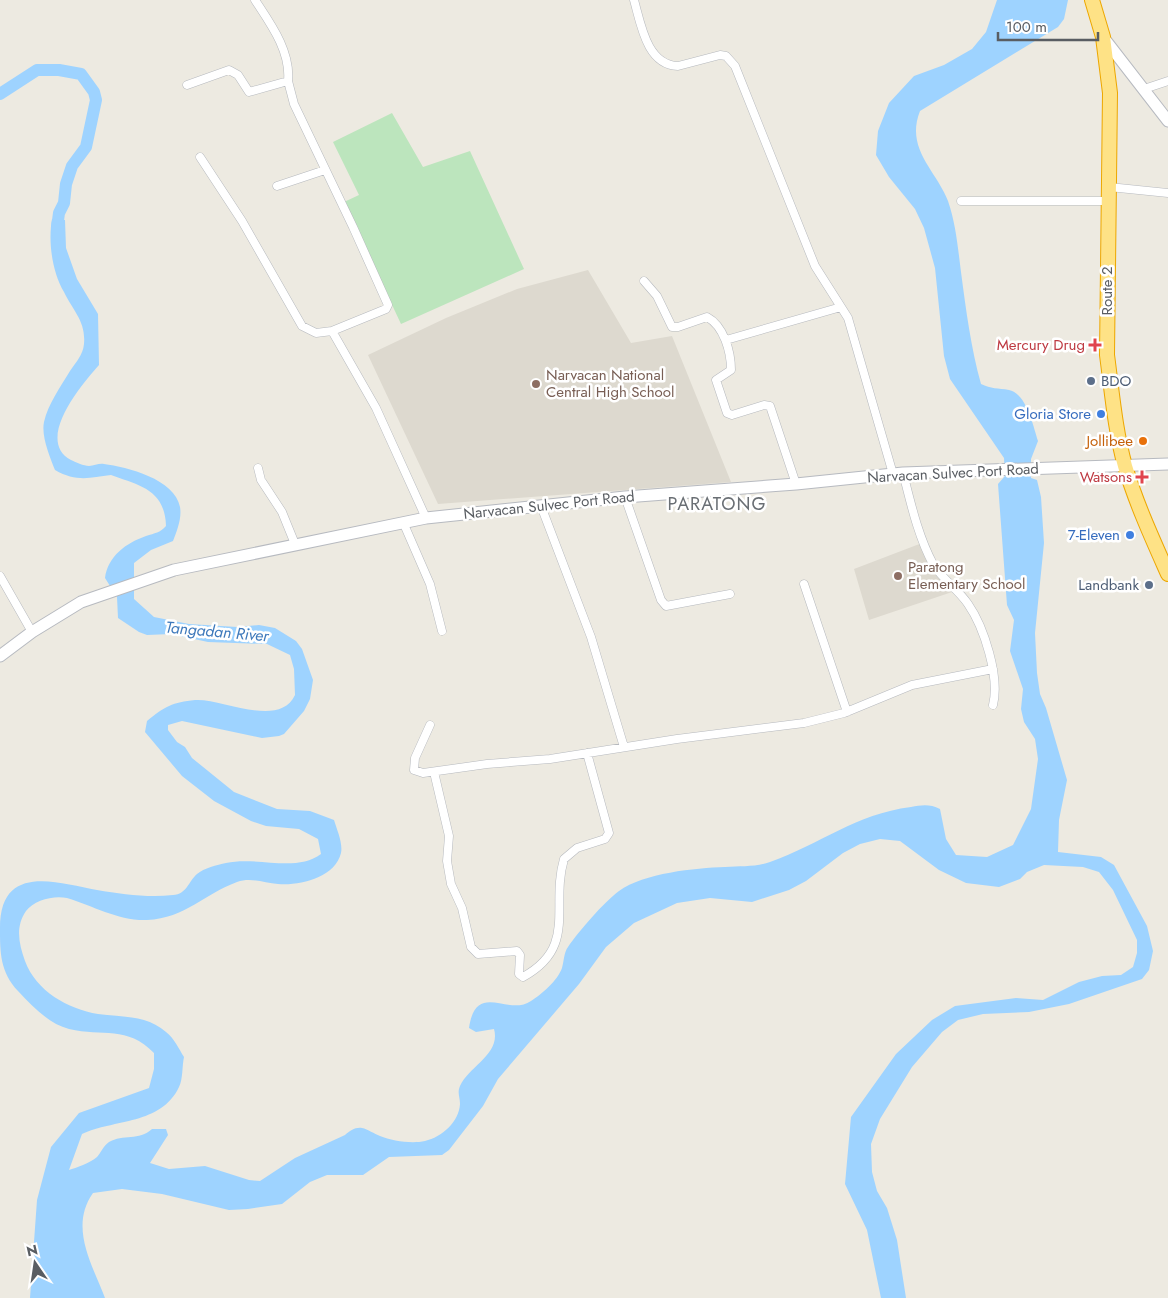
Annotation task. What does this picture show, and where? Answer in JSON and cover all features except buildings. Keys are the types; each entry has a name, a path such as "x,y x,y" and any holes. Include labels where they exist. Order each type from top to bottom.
{"highway":[{"name":"Route 2","path":"1092,0 1104,37 1110,93 1107,355 1125,465 1147,528 1168,574"}],"street":[{"path":"200,157 242,221 302,326 316,333 332,331 386,309 388,306 290,96 288,66 278,39 254,0"},
{"path":"634,0 641,26 658,59 671,66 678,66 720,55 726,56 735,66 812,258 853,331 898,474 928,552 945,579 969,605 983,635 993,668 996,688 993,705"},
{"path":"1104,37 1168,121"},
{"path":"186,85 229,70 238,75 248,92 288,80"},
{"path":"1144,89 1168,81"},
{"path":"277,186 325,170"},
{"path":"961,201 1168,192"},
{"path":"644,281 657,296 672,327 678,327 707,317 726,340 731,370 717,378 716,382 728,413 732,415 764,405 770,406 796,484"},
{"path":"726,340 841,307"},
{"path":"332,331 376,408 426,518"},
{"name":"Narvacan Sulvec Port Road","path":"0,656 65,610 111,591 174,570 426,518 625,497 898,474 1168,464"},
{"path":"258,468 261,480 282,512 295,544"},
{"path":"625,497 660,600 666,606 730,594"},
{"path":"540,506 591,637 624,747"},
{"path":"403,522 430,584 442,631"},
{"path":"0,576 32,632"},
{"path":"804,584 847,712"},
{"path":"430,725 419,747 413,767 417,772 434,772 487,764 587,754 624,747 804,723 847,712 912,685 993,668"},
{"path":"434,772 449,836 447,867 454,891 462,908 470,947 478,954 517,951 520,955 519,971 522,977 537,967 556,946 564,859 576,848 605,839 609,833 587,754"}],"shaded area":[{"name":"Narvacan National Central High School","path":"588,270 631,343 672,336 731,482 438,504 368,355 446,318 517,289"},
{"name":"Paratong Elementary School","path":"922,543 944,583 955,591 869,620 854,569"}],"green space":[{"path":"392,113 423,167 470,151 524,269 401,324 344,202 359,195 333,142"}],"water":[{"path":"997,0 1068,0 1064,19 1058,27 920,111 916,125 916,137 924,159 943,190 951,210 969,329 981,384 991,388 1009,390 1020,398 1028,411 1038,441 1031,459 1031,478 1037,480 1041,497 1044,543 1035,633 1037,673 1040,694 1046,708 1067,780 1059,820 1058,852 1101,857 1114,865 1147,926 1153,951 1149,970 1142,979 1069,1004 1029,1012 983,1014 958,1020 942,1032 912,1067 880,1119 871,1144 872,1172 877,1191 887,1208 897,1240 906,1298 881,1298 867,1230 845,1184 851,1117 896,1054 932,1020 955,1006 1016,998 1043,1000 1079,982 1102,976 1121,975 1133,967 1137,953 1137,940 1113,890 1099,872 1083,867 1044,865 1027,872 1020,879 999,887 966,883 939,870 900,841 880,839 860,844 843,853 806,881 789,890 752,902 710,898 677,903 634,923 606,947 579,984 498,1079 483,1106 449,1150 442,1155 389,1157 363,1175 327,1175 310,1182 282,1204 248,1209 229,1210 162,1194 122,1189 93,1193 86,1206 83,1232 89,1259 105,1298 30,1298 37,1200 51,1147 79,1113 149,1088 154,1069 154,1053 144,1044 124,1035 81,1031 62,1027 41,1014 18,991 4,969 1,953 0,928 2,907 9,894 20,885 48,881 125,894 145,896 173,895 184,890 194,877 207,868 238,861 300,862 311,860 321,854 318,839 299,829 266,826 251,821 214,801 182,776 145,732 147,721 153,716 169,706 187,701 206,701 249,710 276,710 287,705 295,695 294,669 290,655 267,644 208,642 171,634 147,635 118,618 117,597 105,578 110,563 119,551 132,542 157,532 166,526 161,504 148,490 111,475 76,478 55,470 45,440 44,422 55,395 81,355 84,336 81,322 56,275 51,246 52,219 65,220 66,248 77,279 98,314 99,365 73,398 65,412 59,426 58,439 61,451 71,460 85,465 102,464 114,466 149,476 169,489 176,497 180,507 180,520 173,541 151,550 134,563 134,599 154,617 189,624 237,627 259,625 275,628 296,641 302,649 313,680 310,699 304,711 284,734 279,736 262,738 182,721 168,725 168,730 177,742 185,747 192,758 234,792 277,809 310,811 334,820 341,845 341,853 332,869 315,879 296,884 252,880 237,882 184,910 161,918 136,920 126,918 62,897 39,901 26,911 19,929 21,948 30,972 45,990 65,1003 87,1012 151,1022 169,1034 184,1057 180,1084 171,1099 149,1115 82,1134 69,1170 94,1159 109,1142 120,1138 142,1135 152,1129 166,1129 168,1135 150,1163 169,1169 205,1166 249,1180 260,1181 295,1158 357,1128 362,1128 390,1139 420,1142 438,1136 448,1128 459,1111 460,1086 464,1079 489,1053 495,1038 494,1029 476,1032 469,1028 473,1014 478,1006 486,1003 522,1005 540,995 560,973 567,949 578,933 606,902 630,885 656,876 685,870 765,864 873,816 919,806 940,809 946,839 956,855 987,857 1013,845 1031,809 1038,759 1035,739 1024,722 1021,709 1023,689 1010,651 1014,620 1007,605 998,484 1005,476 1004,458 950,379 944,356 935,268 924,228 915,209 889,177 876,155 878,131 889,103 914,76 944,65 972,49 986,32"}],"waterway":[{"name":"Tangadan River","path":"0,94 37,70 59,70 81,74 94,92 96,100 86,147 72,166 66,184 64,203 59,213 57,228 59,235"}],"place":[{"name":"Mercury Drug","path":"1095,345"},
{"name":"BDO","path":"1091,381"},
{"name":"Narvacan National Central High School","path":"536,384"},
{"name":"Gloria Store","path":"1101,414"},
{"name":"Jollibee","path":"1143,441"},
{"name":"Watsons","path":"1142,477"},
{"name":"7-Eleven","path":"1130,535"},
{"name":"Paratong Elementary School","path":"898,576"},
{"name":"Landbank","path":"1149,585"}],"district":[{"name":"PARATONG","path":"717,504"}]}
